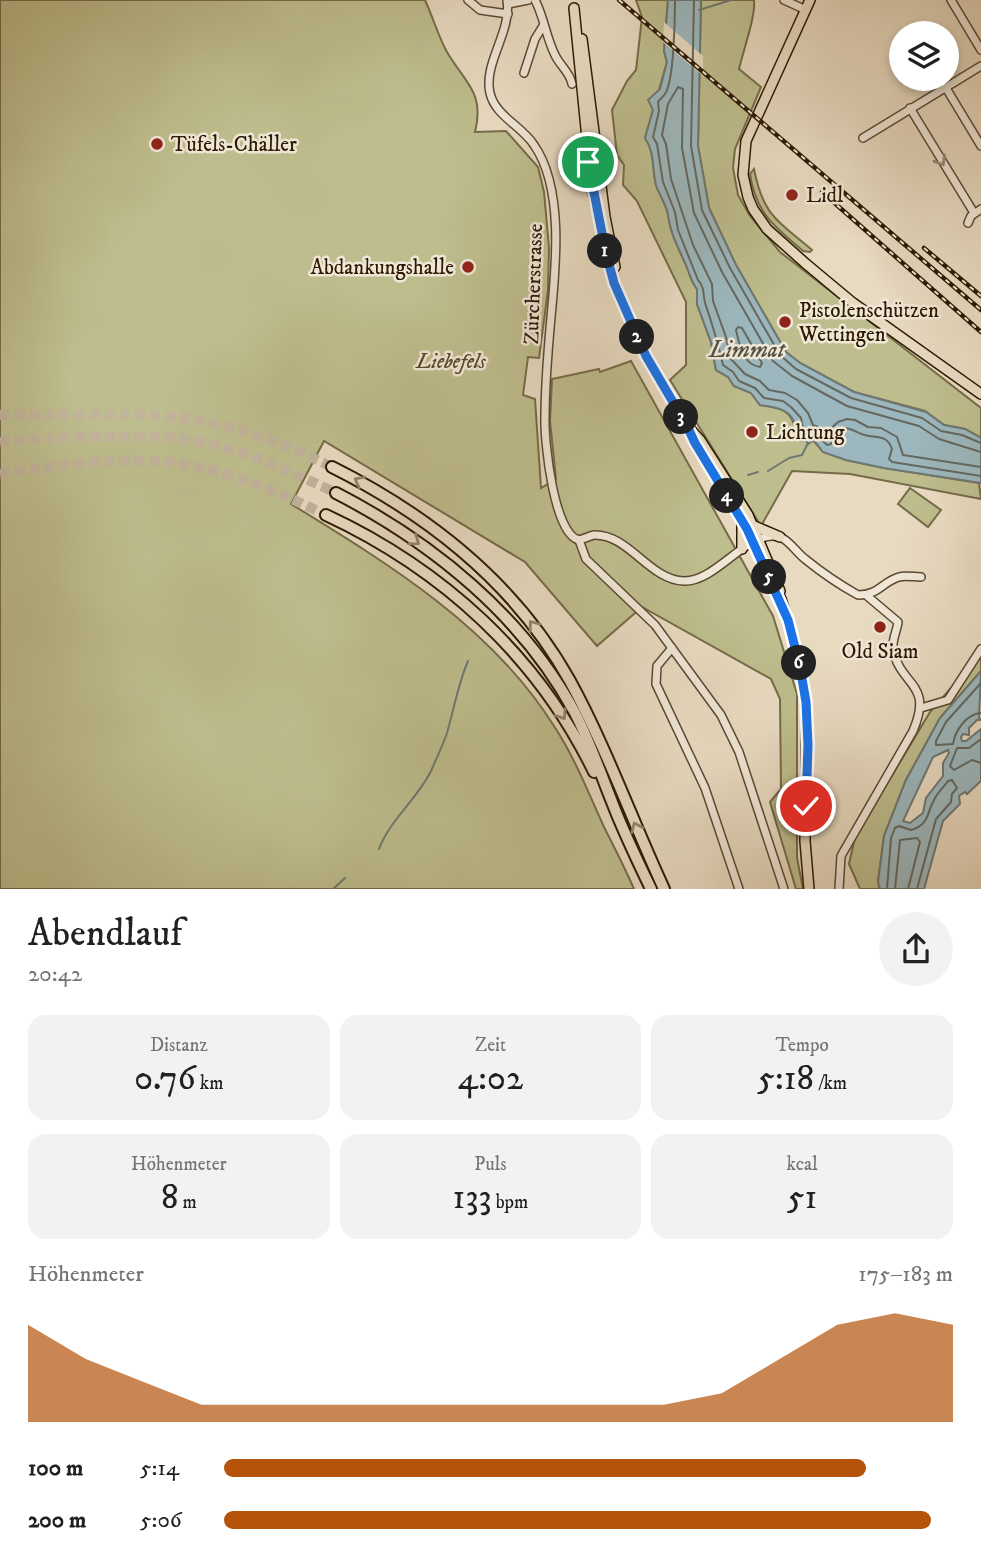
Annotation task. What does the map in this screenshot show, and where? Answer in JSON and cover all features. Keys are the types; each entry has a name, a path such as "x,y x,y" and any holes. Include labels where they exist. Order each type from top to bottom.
{"highway":[{"path":"332,467 393,500 454,543 502,588 534,625 576,694 664,889"},
{"path":"336,493 380,517 427,549 471,585 517,631 544,663 567,699 603,776 611,801"},
{"path":"326,515 375,540 418,567 498,634 529,669 557,706 611,801 650,889"}],"main road":[{"path":"810,0 746,141 743,174 753,209 775,236 853,303 981,394"},
{"path":"573,4 592,189 614,283 646,356 695,443 757,542"},
{"path":"687,426 700,440 754,526 757,542 781,600 798,657 806,702 806,851 809,889"},
{"path":"741,520 742,549"},
{"path":"754,526 780,537"}],"street":[{"path":"468,0 480,10 508,14"},
{"path":"508,2 528,0"},
{"path":"536,0 543,26 557,59 571,75 572,84"},
{"path":"784,0 806,10"},
{"path":"951,0 981,50"},
{"name":"Zürcherstrasse","path":"508,2 508,14 489,76 490,92 501,112 534,145 549,181 554,225 555,275 547,360 546,435 558,507 567,532 579,540"},
{"path":"524,73 535,39 543,26"},
{"path":"959,80 981,66"},
{"path":"863,138 941,91"},
{"path":"948,91 981,146"},
{"path":"910,108 977,211 968,219 968,223"},
{"path":"784,889 733,738 711,701 672,648 641,610 586,559 579,540 593,536 608,538 634,553 661,575 681,581 707,575 742,549 757,542 780,537 807,561 858,595 873,594 901,576 921,577"},
{"path":"839,889 841,856 913,731 921,708 918,692 894,653 893,640 898,622 866,595"},
{"path":"672,648 657,666 656,684 705,788 739,889"},
{"path":"921,708 948,700 981,649"}],"green space":[{"name":"Liebefels","path":"0,0 425,0 444,46 472,89 477,107 475,132 506,131 538,167 544,192 549,248 548,290 539,358 528,357 523,395 535,399 541,488 556,479 550,421 552,379 599,369 600,372 631,361 773,616 797,694 797,858 803,889 796,889 770,802 781,789 780,699 771,679 642,607 597,646 525,562 324,441 291,504 365,550 436,600 501,658 529,690 562,738 634,889 0,889"},
{"path":"636,0 668,0 664,51 667,62 645,138 652,155 656,185 669,223 697,289 697,304 711,342 716,370 728,377 734,386 751,393 760,405 774,407 789,414 796,433 813,440 823,452 884,468 979,483 981,499 850,474 792,471 761,526 670,380 686,365 686,302 637,201 623,185 624,165 617,155 612,110 636,70 642,17"},
{"path":"701,0 754,0 751,24 739,69 761,87 735,149 733,168 738,195 750,216 780,252 981,408 981,438 965,429 944,425 925,411 854,392 800,363 786,352 736,265 709,208 698,146"},
{"path":"754,169 767,208 781,224 812,250 810,252 803,251 762,210 750,174"},
{"path":"910,488 941,510 928,527 898,504"},
{"path":"981,653 981,671 940,718 906,780 884,836 878,882 880,889 860,889 849,864 855,837 930,712"}],"water":[{"name":"Limmat","path":"668,0 701,0 698,146 709,208 736,265 786,352 800,363 854,392 926,412 944,425 965,429 981,438 981,483 884,468 823,452 814,440 808,444 806,441 800,441 793,419 789,415 780,409 760,405 751,393 734,386 728,377 716,370 711,342 697,304 697,289 669,223 656,185 652,155 645,138 653,110 648,100 660,89 667,62 664,51"},
{"path":"981,671 981,720 977,720 969,728 969,735 963,734 961,737 962,741 966,741 981,729 981,781 967,794 965,792 959,796 960,804 943,821 924,889 880,889 878,882 884,836 906,780 940,718","holes":["948,750 943,763 943,776 926,798 923,813 910,823 903,821 933,757"]}],"pier":[{"path":"664,22 703,56 703,76 663,42"}],"waterway":[{"path":"699,10 731,0"},
{"path":"768,471 789,458 802,455 808,443"},
{"path":"748,475 758,472"},
{"path":"379,849 430,773 447,733 468,661"},
{"path":"333,889 345,878"}],"tunnel":[{"path":"0,415 136,414 187,418 235,428 290,447 332,467"},
{"path":"0,442 92,437 150,437 204,442 243,453 336,493"},
{"path":"0,474 114,461 159,461 200,467 237,477 326,515"}],"railway":[{"path":"619,0 981,310"},
{"path":"822,192 981,332"},
{"path":"924,248 981,296"}],"place":[{"name":"Tüfels-Chäller","path":"157,144"},
{"name":"Lidl","path":"792,195"},
{"name":"Abdankungshalle","path":"468,267"},
{"name":"Pistolenschützen Wettingen","path":"785,322"},
{"name":"Lichtung","path":"752,432"},
{"name":"Old Siam","path":"880,627"}],"route":[{"path":"588,162 599,225 614,283 646,356 747,529 788,620 806,702 806,806"}]}
